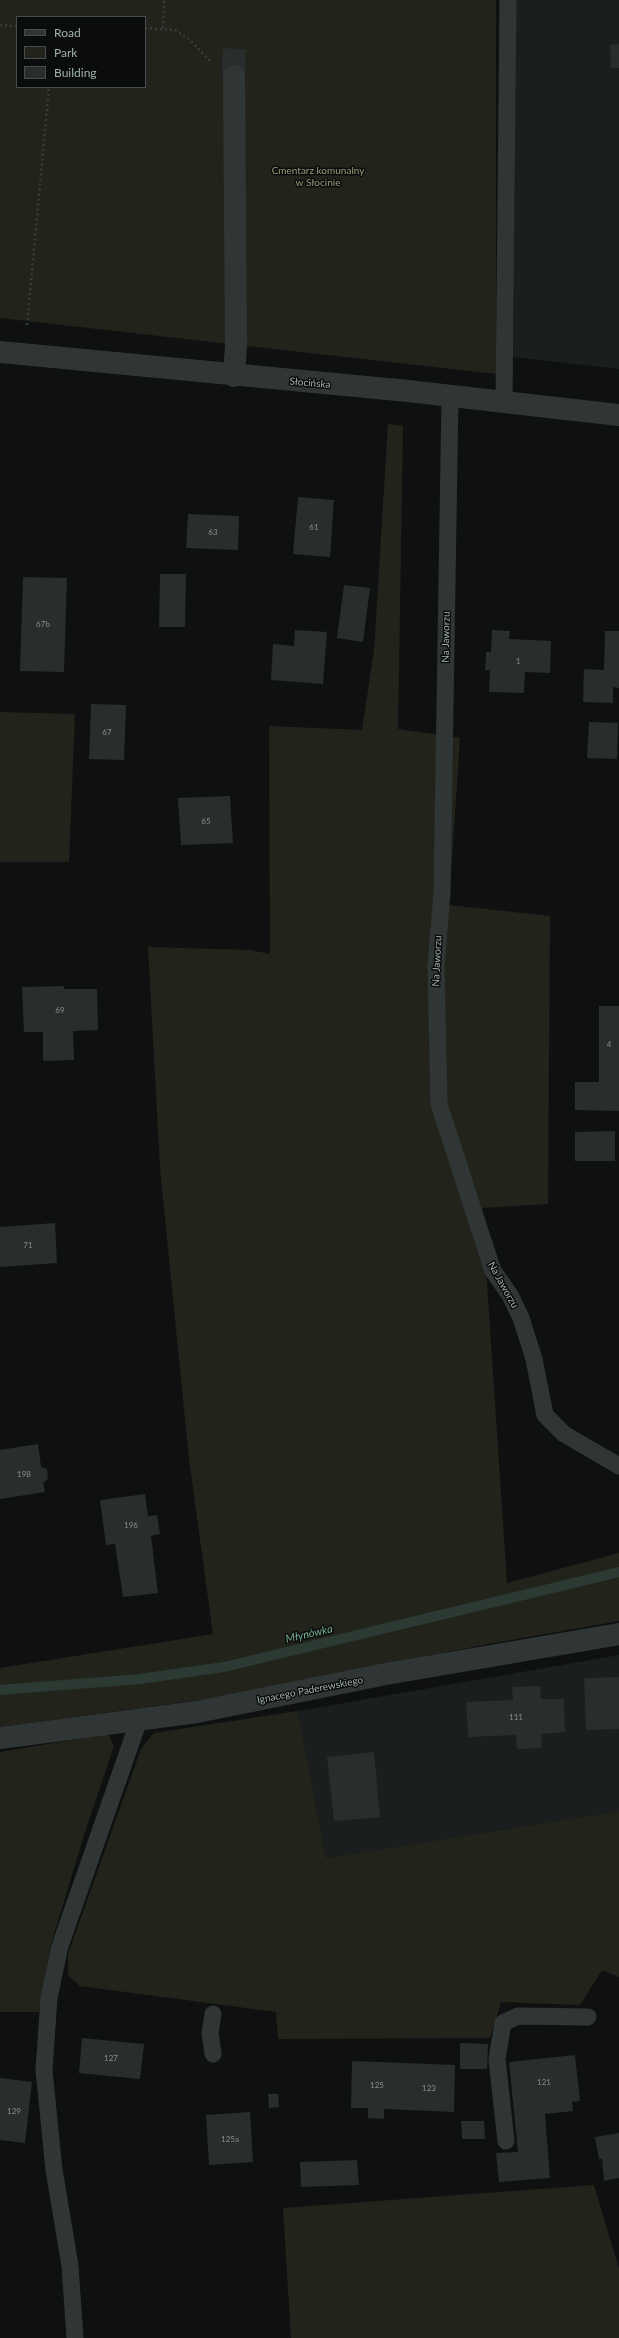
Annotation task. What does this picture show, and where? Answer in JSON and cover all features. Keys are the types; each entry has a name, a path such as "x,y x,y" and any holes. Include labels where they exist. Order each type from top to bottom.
{"street":[{"path":"234,76 236,346 234,376"},
{"name":"Słocińska","path":"0,352 450,396 619,415"},
{"name":"Ignacego Paderewskiego","path":"0,1738 197,1712 386,1674 619,1634"}],"lane":[{"path":"504,402 508,0"},
{"name":"Na Jaworzu","path":"450,396 442,893 436,966 439,1104 493,1271 510,1295 521,1318 534,1359 545,1415 564,1434 619,1466"},
{"path":"75,2338 70,2266 54,2170 44,2070 49,1998 60,1946 139,1720"},
{"path":"213,2014 210,2033 213,2054"},
{"path":"506,2141 497,2059 503,2023 518,2016 588,2017"}],"path":[{"path":"162,28 164,0"},
{"path":"0,25 16,26"},
{"path":"146,28 175,30 189,39 212,63"},
{"path":"26,320 49,88"}],"shaded area":[{"path":"516,0 619,0 619,369 513,357"},
{"path":"619,1655 619,1811 326,1858 298,1711"}],"green space":[{"name":"Cmentarz komunalny w Słocinie","path":"0,0 496,0 496,374 0,318"},
{"path":"388,424 403,426 398,729 460,738 449,905 550,916 548,1204 482,1208 507,1583 619,1553 619,1621 488,1644 222,1697 0,1727 0,1668 213,1634 189,1459 160,1168 148,947 250,950 270,954 269,726 362,730 374,650"},
{"path":"0,712 75,714 69,862 0,862"},
{"path":"298,1711 326,1858 619,1811 619,1977 602,1970 580,2005 501,2002 490,2038 278,2039 276,2012 80,1986 68,1975 68,1954 141,1749 154,1733"},
{"path":"108,1734 114,1746 85,1832 51,1944 39,2012 0,2012 0,1752"},
{"path":"594,2185 619,2269 619,2338 291,2338 283,2208"}],"building":[{"path":"619,44 619,68 611,68 610,45"},
{"path":"223,48 246,50 245,77 222,76"},
{"path":"298,497 334,500 330,557 293,554"},
{"path":"188,514 239,516 238,550 186,548"},
{"path":"160,574 186,574 185,627 159,627"},
{"path":"23,577 67,578 64,672 20,671"},
{"path":"344,585 370,588 363,642 337,638"},
{"path":"295,630 327,632 323,684 271,680 273,644 294,646"},
{"path":"492,630 510,631 509,639 551,641 550,673 525,672 524,693 489,692 490,670 485,670 486,652 491,652"},
{"path":"605,631 619,631 619,688 613,687 613,703 583,702 584,669 604,670"},
{"path":"91,704 126,705 124,760 89,759"},
{"path":"589,722 618,723 617,759 587,758"},
{"path":"230,796 233,843 181,845 178,798"},
{"path":"64,986 64,989 97,989 98,1030 73,1031 74,1060 43,1061 43,1032 24,1032 22,987"},
{"path":"599,1006 619,1006 619,1111 575,1110 575,1082 599,1082"},
{"path":"615,1131 615,1161 575,1161 575,1132"},
{"path":"55,1223 57,1263 0,1267 0,1227"},
{"path":"38,1444 41,1467 47,1469 48,1479 43,1483 45,1492 0,1499 0,1450"},
{"path":"145,1494 148,1516 157,1515 160,1534 151,1536 158,1593 123,1597 115,1544 106,1545 100,1500"},
{"path":"619,1677 619,1729 586,1730 584,1678"},
{"path":"540,1686 541,1699 564,1699 565,1732 541,1734 542,1748 517,1749 516,1735 468,1737 466,1702 513,1700 512,1687"},
{"path":"374,1752 380,1817 334,1821 327,1757"},
{"path":"82,2038 144,2044 140,2079 79,2073"},
{"path":"460,2043 488,2044 487,2069 460,2069"},
{"path":"575,2055 580,2101 572,2102 573,2111 545,2114 550,2178 499,2182 496,2153 518,2152 509,2062"},
{"path":"352,2061 455,2065 454,2112 384,2109 384,2119 368,2118 368,2108 351,2108"},
{"path":"0,2078 32,2082 25,2143 0,2140"},
{"path":"268,2094 278,2094 279,2107 269,2108"},
{"path":"250,2112 253,2162 209,2165 206,2115"},
{"path":"461,2121 484,2121 485,2139 462,2139"},
{"path":"619,2133 619,2178 604,2181 602,2159 599,2159 595,2137"},
{"path":"357,2160 359,2185 301,2187 300,2162"}],"waterway":[{"name":"Młynówka","path":"0,1690 140,1679 224,1667 619,1572"}]}
